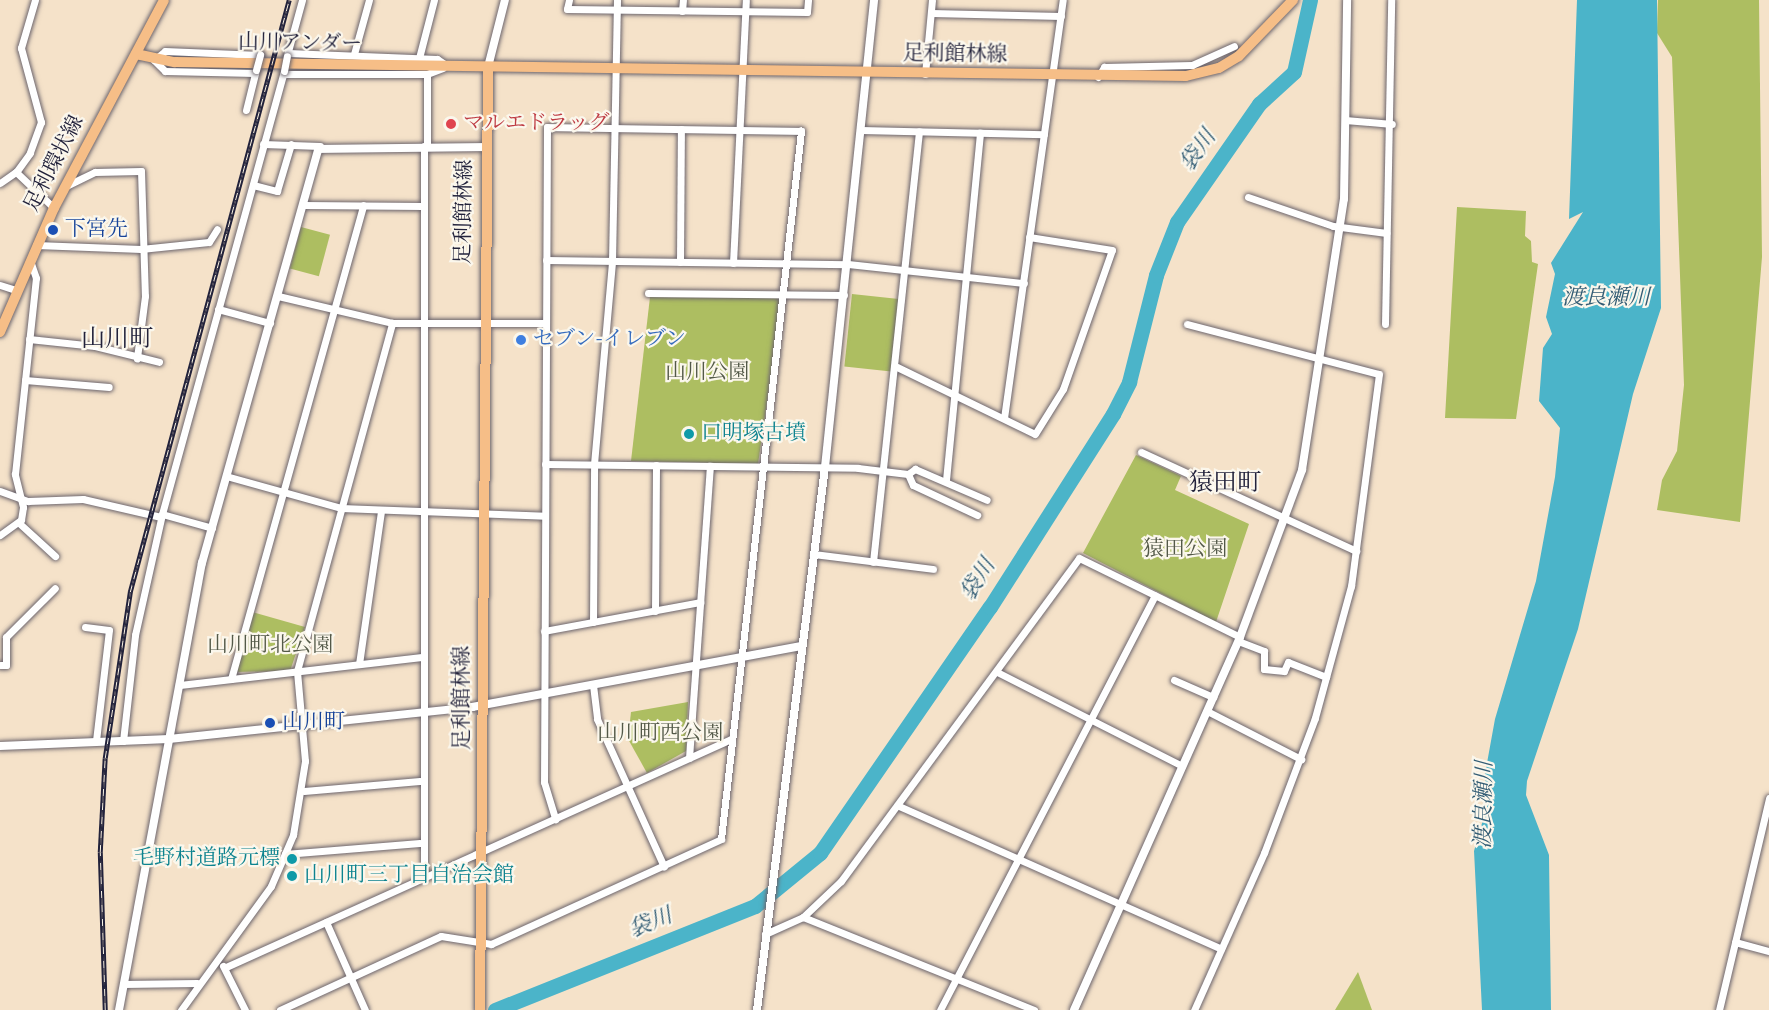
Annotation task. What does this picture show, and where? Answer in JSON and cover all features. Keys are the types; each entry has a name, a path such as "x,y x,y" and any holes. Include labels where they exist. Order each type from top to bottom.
{"main road":[{"name":"足利環状線","path":"0,332 15,290 54,207 164,0"},
{"name":"足利館林線","path":"480,1010 483,323 488,67 1098,77 1200,73 1228,63 1255,41 1293,0"},
{"path":"136,54 154,60"},
{"name":"山川アンダー","path":"154,60 423,66"},
{"path":"423,66 488,67"}],"street":[{"path":"0,183 16,172 30,153 40,122 21,48 35,0"},
{"path":"123,741 135,635 162,515 302,0"},
{"path":"354,54 369,0"},
{"path":"424,878 420,843 425,146 423,66 434,0"},
{"path":"488,67 505,0"},
{"path":"569,0 567,9 744,12 807,12 808,0"},
{"path":"593,622 594,464 612,261 613,68 617,0"},
{"path":"682,11 683,0"},
{"path":"733,263 746,0"},
{"path":"757,1010 775,850 825,467 874,0"},
{"path":"925,74 932,0"},
{"path":"1004,418 1063,0"},
{"path":"1074,1010 1239,639 1305,457 1340,228 1347,0"},
{"path":"1385,324 1392,124 1391,0"},
{"path":"931,13 1060,16"},
{"path":"1098,77 1104,67 1192,65 1234,46"},
{"path":"246,110 256,71 260,55 165,51 154,60 165,71 256,71"},
{"path":"287,54 354,54 423,66"},
{"path":"283,72 423,66"},
{"path":"1345,120 1392,124"},
{"path":"280,1010 441,936 491,944 721,839 740,658 785,294 801,131 547,126 544,782 555,819"},
{"path":"680,262 681,129"},
{"path":"861,130 1044,134"},
{"path":"873,562 886,470 920,132"},
{"path":"946,480 980,133"},
{"path":"263,144 485,147"},
{"path":"253,184 276,191 291,144"},
{"path":"119,1010 169,739 212,528 320,146"},
{"path":"64,187 95,172 141,171 145,248 137,358"},
{"path":"16,172 54,207"},
{"path":"1248,197 1340,228 1387,233"},
{"path":"303,205 423,206"},
{"path":"231,679 281,492 363,205"},
{"path":"36,244 145,248 209,242 217,229"},
{"path":"897,367 1035,434 1063,389 1112,250 1029,237"},
{"path":"19,523 21,498 15,474 36,278 29,259"},
{"path":"546,260 848,264 1024,283"},
{"path":"0,285 15,290"},
{"path":"648,293 844,295"},
{"path":"278,296 332,312 392,323 545,323"},
{"path":"218,309 270,323"},
{"path":"181,1010 197,983 219,963 272,886 285,854 304,791 297,671 392,323"},
{"path":"1187,324 1379,374 1356,551 1326,677 1301,759 1194,1010"},
{"path":"29,339 95,345 159,362"},
{"path":"25,380 109,387"},
{"path":"1141,452 1356,551"},
{"path":"545,464 825,467 886,470 908,474 915,469 946,480 987,500"},
{"path":"655,611 656,465"},
{"path":"688,758 710,466"},
{"path":"908,474 913,485 977,515"},
{"path":"226,476 341,508 421,515 545,516"},
{"path":"0,491 21,498 83,499 212,528"},
{"path":"359,664 381,512"},
{"path":"0,535 19,523"},
{"path":"19,523 55,556"},
{"path":"813,554 933,569"},
{"path":"765,930 803,917 841,881 999,673 1079,558 1264,651 1264,669 1284,671 1288,662 1326,677"},
{"path":"0,665 6,665 6,637 55,588"},
{"path":"940,1010 1155,595"},
{"path":"544,631 700,602"},
{"path":"85,627 110,630 96,741"},
{"path":"0,746 169,739 483,706 801,646"},
{"path":"180,685 420,657"},
{"path":"999,673 1182,766"},
{"path":"1174,680 1213,697"},
{"path":"593,685 597,719 664,867"},
{"path":"1207,711 1301,759"},
{"path":"226,967 731,739"},
{"path":"304,791 420,781"},
{"path":"1719,1010 1767,816 1769,798"},
{"path":"899,806 1221,949"},
{"path":"285,854 420,843"},
{"path":"803,917 957,976 1034,1010"},
{"path":"326,922 365,1010"},
{"path":"1735,942 1769,951"},
{"path":"219,963 226,967 245,1010"},
{"path":"123,984 197,983"}],"green space":[{"path":"1658,0 1759,0 1762,257 1740,522 1657,510 1662,480 1677,451 1684,385 1672,57 1657,33"},
{"path":"1457,207 1526,211 1525,236 1531,241 1532,262 1538,264 1516,419 1445,418"},
{"path":"301,227 330,235 319,276 290,269"},
{"path":"852,294 899,299 891,372 844,367"},
{"name":"山川公園","path":"650,297 782,298 758,464 631,461"},
{"name":"猿田公園","path":"1136,455 1181,476 1175,490 1249,524 1216,622 1083,553"},
{"name":"山川町北公園","path":"252,612 305,627 290,671 235,672"},
{"name":"山川町西公園","path":"688,702 686,751 647,773 628,739 631,712"},
{"path":"1358,972 1372,1010 1335,1010"}],"water":[{"name":"渡良瀬川","path":"1577,0 1657,0 1661,308 1633,394 1578,629 1527,781 1526,795 1549,855 1551,1010 1482,1010 1474,851 1487,806 1485,774 1495,719 1536,581 1555,477 1560,428 1539,401 1543,348 1552,334 1546,317 1555,274 1551,263 1583,212 1569,219"}],"waterway":[{"name":"袋川","path":"495,1010 755,906 820,853 990,607 1113,414 1129,382 1156,275 1177,222 1259,104 1294,72 1310,0"}],"railway":[{"path":"105,1010 100,852 105,758 130,592 289,0"}],"place":[{"name":"マルエドラッグ","path":"451,124"},
{"name":"下宮先","path":"53,230"},
{"name":"セブン-イレブン","path":"521,340"},
{"name":"口明塚古墳","path":"689,434"},
{"name":"山川町","path":"270,723"},
{"name":"毛野村道路元標","path":"292,859"},
{"name":"山川町三丁目自治会館","path":"292,876"}],"district":[{"name":"山川町","path":"117,341"},
{"name":"猿田町","path":"1225,485"}]}
